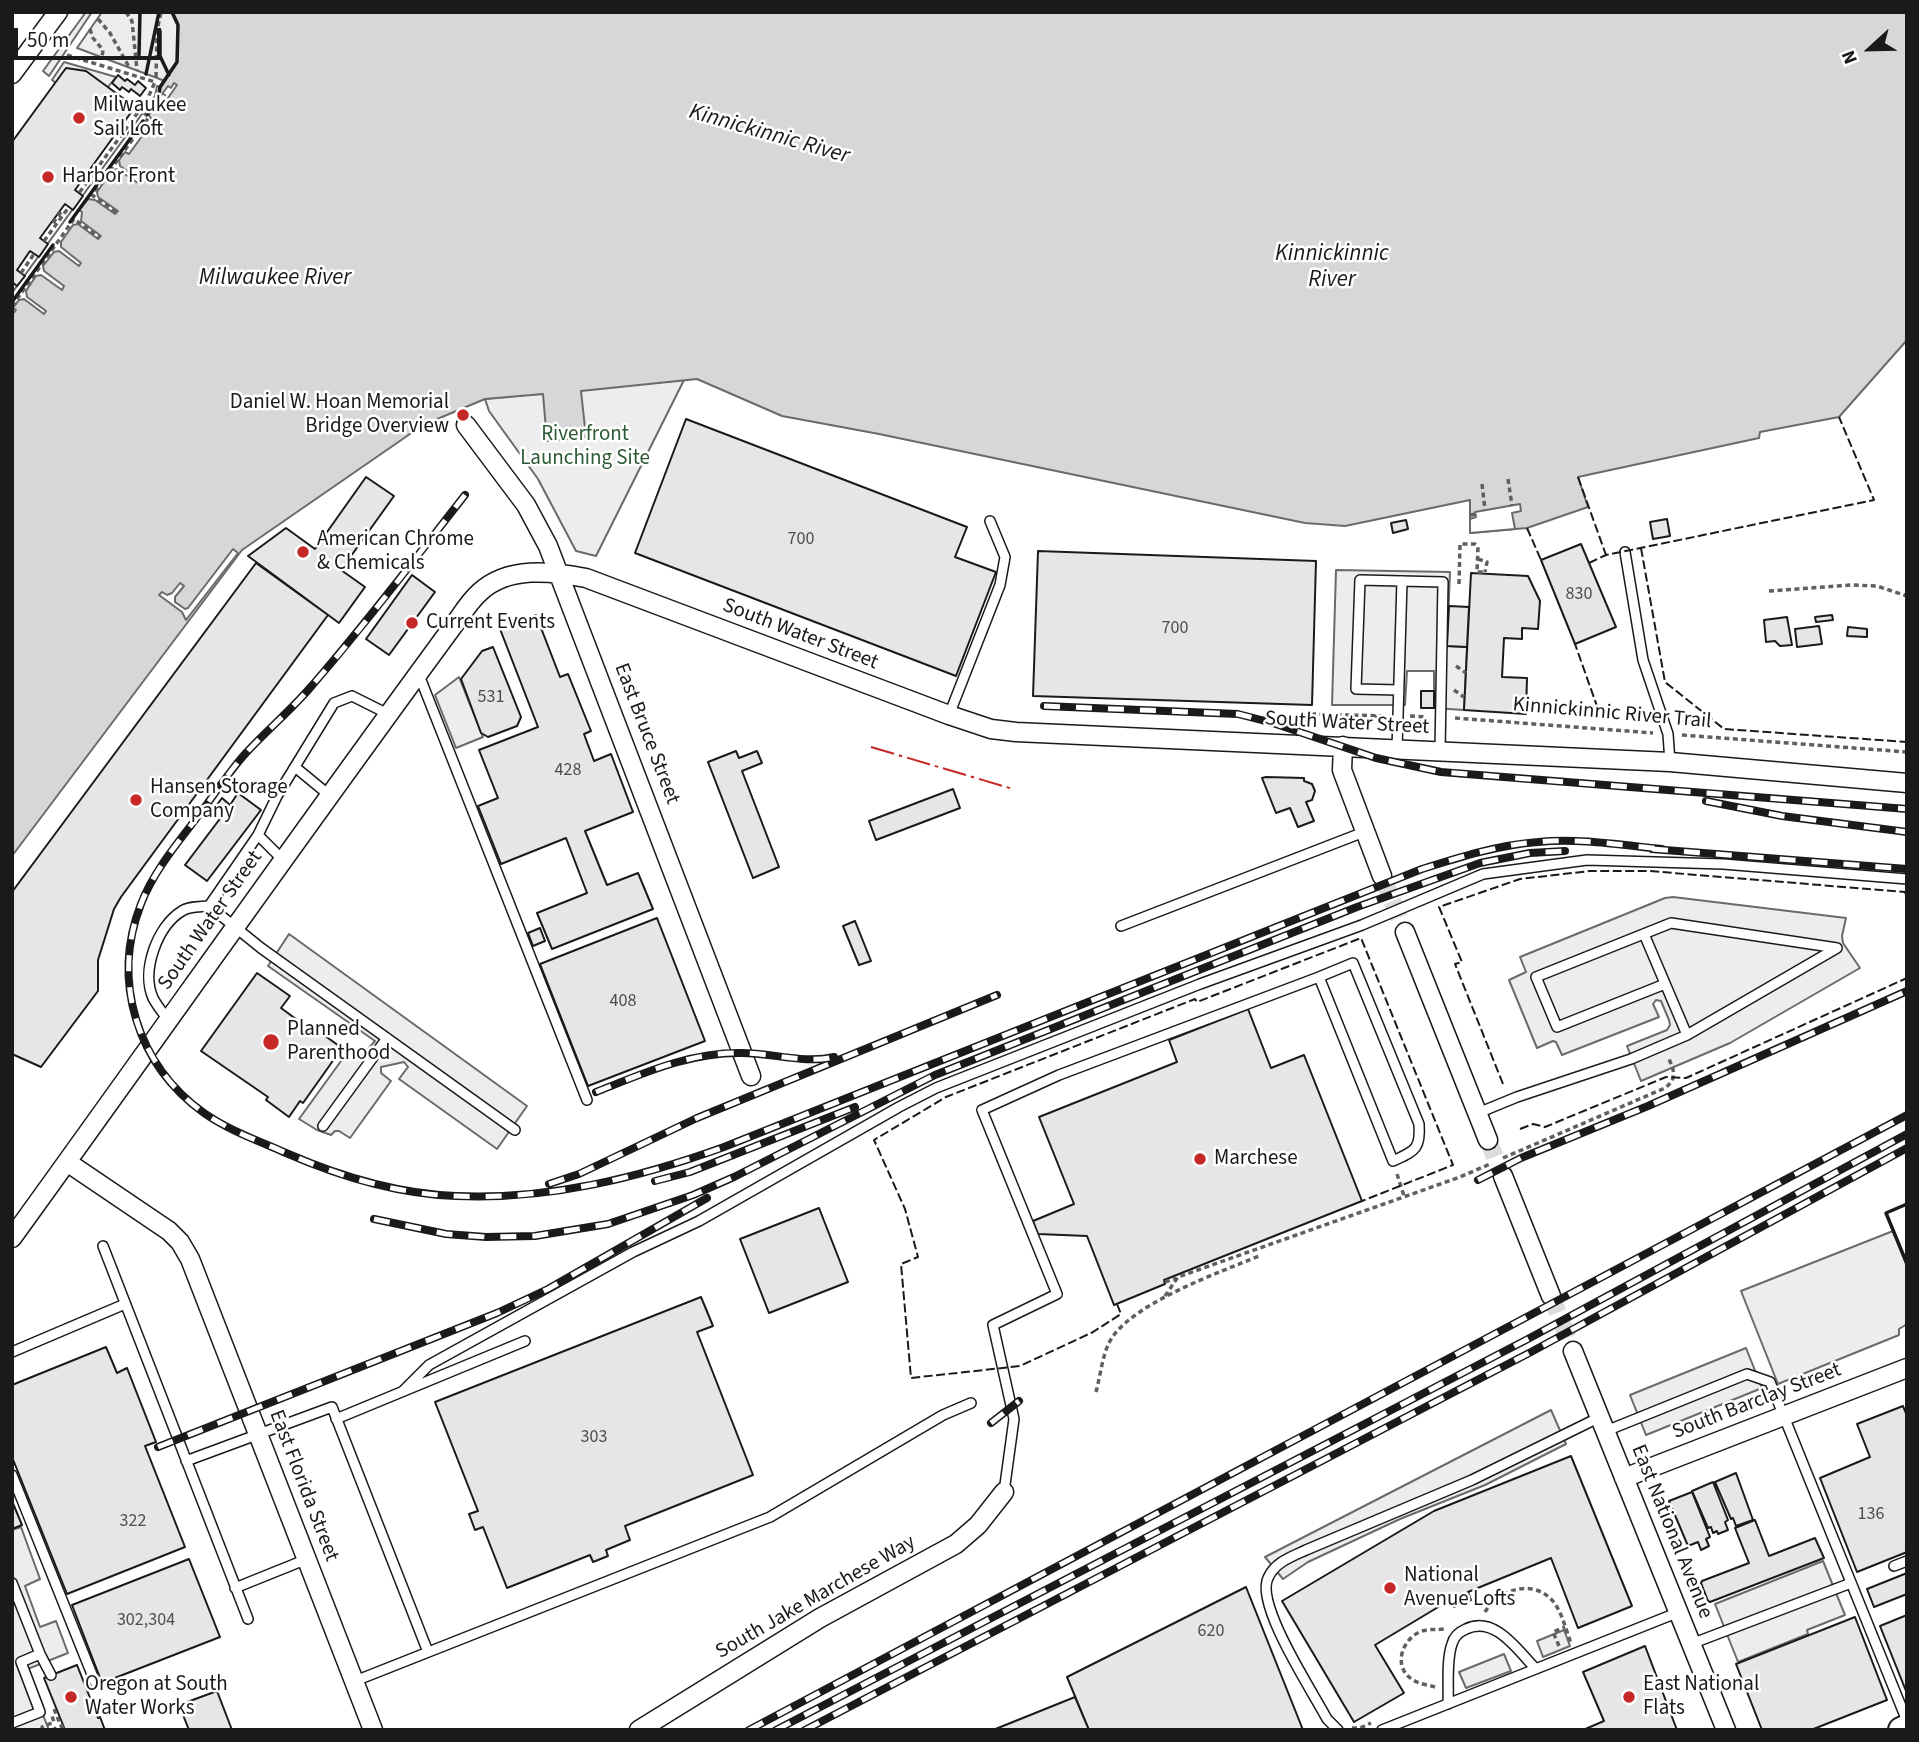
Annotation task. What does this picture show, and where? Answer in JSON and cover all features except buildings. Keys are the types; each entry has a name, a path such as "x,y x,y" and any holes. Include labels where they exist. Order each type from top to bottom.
{"main road":[{"path":"1901,1730 1907,1727"}],"street":[{"path":"12,74 58,12"},
{"name":"East Bruce Street","path":"466,425 526,505 548,545 751,1076"},
{"name":"South Water Street","path":"12,1238 282,859 477,594 508,575 560,574 586,578 991,729 1670,762 1907,783"},
{"path":"1343,746 1342,770 1382,876"},
{"path":"1405,932 1488,1140"},
{"name":"East Florida Street","path":"67,1162 169,1231 180,1242 190,1259 373,1730"},
{"path":"1503,1175 1551,1296"},
{"name":"East National Avenue","path":"1573,1351 1726,1730"},
{"name":"South Barclay Street","path":"1624,1478 1907,1368"},
{"name":"South Jake Marchese Way","path":"639,1730 820,1618 957,1544 978,1525 1004,1492"}],"lane":[{"path":"949,715 1000,585 1005,557 990,521"},
{"path":"1625,552 1643,660 1668,734 1670,762"},
{"path":"1399,690 1356,689 1360,580 1443,582 1440,751"},
{"path":"1396,749 1402,581"},
{"path":"418,673 587,1100"},
{"path":"169,1021 153,997 150,973 155,946 166,924 184,909 209,906 258,835 277,796 334,703 352,696 388,715"},
{"path":"295,767 329,795"},
{"path":"1121,926 1364,832"},
{"path":"258,835 282,859"},
{"path":"403,1391 429,1365 633,1252 699,1221 936,1088 1200,984 1362,925 1483,874 1587,860 1723,864 1907,879"},
{"path":"209,906 233,928 514,1130"},
{"path":"1478,1113 1687,1035 1837,948 1671,923 1536,977 1557,1027 1665,984"},
{"path":"1644,934 1687,1035"},
{"path":"1004,1492 1014,1419 993,1325 1057,1294 982,1110 1072,1070 1353,963 1419,1124 1418,1144 1414,1151 1393,1161 1319,977"},
{"path":"323,1126 387,1038"},
{"path":"103,1246 247,1619"},
{"path":"12,1352 125,1304"},
{"path":"336,1419 525,1341"},
{"path":"1338,1730 1327,1719 1278,1630 1267,1604 1265,1587 1269,1576 1280,1562 1603,1424 1747,1374 1770,1382 1907,1721"},
{"path":"355,1681 770,1517 943,1415 971,1403"},
{"path":"186,1461 331,1407 428,1652"},
{"path":"12,1475 95,1682"},
{"path":"235,1588 307,1559"},
{"path":"1894,1566 1907,1561"},
{"path":"12,1583 51,1675"},
{"path":"1691,1644 1851,1583"},
{"path":"1381,1730 1679,1612"},
{"path":"1447,1704 1451,1647 1456,1635 1468,1628 1483,1625 1494,1628 1536,1669"},
{"path":"12,1723 40,1712 21,1662 40,1654"}],"path":[{"path":"126,12 132,21 137,70"},
{"path":"156,77 157,31 161,12"},
{"path":"98,19 110,33 129,67"},
{"path":"90,29 93,38 103,50 102,57"},
{"path":"67,55 155,82 147,100 79,193"},
{"path":"147,100 156,107 165,94"},
{"path":"116,212 92,195 149,117 140,110"},
{"path":"53,226 69,207"},
{"path":"44,241 61,210"},
{"path":"12,309 74,219 99,237"},
{"path":"53,226 62,236"},
{"path":"21,273 34,254"},
{"path":"1508,479 1512,506"},
{"path":"1482,484 1485,510"},
{"path":"1458,594 1460,544 1475,544 1478,547 1477,572 1485,573 1487,562 1478,558"},
{"path":"1769,592 1851,585 1877,586 1907,596"},
{"name":"Kinnickinnic River Trail","path":"1314,714 1441,718 1907,752"},
{"path":"1527,1147 1673,1082 1674,1070 1663,1045"},
{"path":"1393,1161 1404,1196"},
{"path":"1165,1282 1460,1177"},
{"path":"1096,1392 1109,1343 1126,1324 1165,1296 1259,1256"},
{"path":"1165,1296 1178,1277"},
{"path":"1483,1616 1486,1609 1504,1593 1519,1588 1533,1589 1552,1600 1570,1640 1583,1635"},
{"path":"1437,1688 1413,1680 1401,1663 1401,1655 1408,1640 1419,1633 1451,1626"},
{"path":"1563,1658 1553,1632 1565,1627"},
{"path":"52,1730 61,1726 64,1728"}],"shaded area":[{"path":"86,12 92,12 49,76 43,71"},
{"path":"102,12 172,12 178,25 177,62 165,81 77,48"},
{"path":"64,62 116,77 108,87 56,83 52,80"},
{"name":"Riverfront Launching Site","path":"684,380 596,556 576,551 538,479 489,411 485,399"},
{"path":"1336,570 1450,572 1447,646 1467,647 1464,710 1434,708 1434,671 1407,671 1405,705 1332,705"},
{"path":"459,677 483,737 456,748 435,695"},
{"path":"1673,897 1846,918 1843,943 1860,968 1730,1043 1641,1081 1627,1046 1667,1030 1669,1020 1661,1001 1656,1000 1653,1004 1659,1017 1562,1055 1553,1041 1537,1048 1509,980 1526,972 1520,957"},
{"path":"289,934 527,1106 497,1149 399,1079 408,1067 404,1062 381,1067 381,1073 391,1081 350,1138 339,1131 331,1135 317,1130 299,1119 349,1050 361,1057 375,1041 268,966"},
{"path":"1893,1231 1907,1266 1907,1324 1899,1329 1899,1335 1778,1384 1741,1291"},
{"path":"1746,1348 1762,1388 1646,1435 1630,1395"},
{"path":"1551,1410 1566,1444 1485,1485 1400,1519 1308,1562 1283,1579 1265,1557"},
{"path":"21,1527 40,1579 25,1586 40,1627 56,1621 68,1653 25,1670 49,1730 12,1730 12,1530"},
{"path":"1823,1561 1845,1615 1807,1630 1808,1634 1738,1662 1715,1604"},
{"path":"1564,1630 1570,1646 1543,1657 1537,1641"},
{"path":"1504,1654 1511,1671 1466,1688 1459,1672"}],"water":[{"name":"Kinnickinnic River","path":"172,12 1907,12 1907,340 1839,417 1760,432 1759,438 1578,477 1588,507 1527,528 1470,533 1470,500 1345,526 1305,523 782,416 697,379 581,391 586,437 547,441 543,394 485,399 423,425 242,550 12,856 12,293 177,62 178,25"}],"pier":[{"path":"174,83 177,85 159,111 153,109 148,114 153,121 129,154 125,152 119,160 120,166 141,180 138,183 117,169 112,171 97,192 98,197 118,211 115,214 95,200 88,199 79,210 82,212 81,221 101,236 98,239 78,224 73,225 61,242 61,247 81,263 79,266 59,251 54,252 43,266 44,271 64,286 62,290 41,275 36,276 26,291 27,297 46,311 44,314 24,299 19,300 13,308 16,310 12,315 12,293 155,96 157,86 160,87 160,97 168,86 171,88"},
{"path":"1520,504 1521,511 1512,513 1515,529 1470,533 1470,519 1476,517 1475,512"},
{"path":"233,549 238,553 186,620 182,612 159,595 162,592 167,595 172,593 180,583 184,586 175,597 175,602 185,609 188,608"}],"tunnel":[{"path":"1382,876 1405,932"},
{"path":"1488,1140 1503,1176"},
{"path":"1551,1296 1573,1351"}],"railway":[{"path":"465,495 329,665 228,775 153,879 146,891 132,933 130,991 136,1019 147,1046 162,1071 181,1093 204,1113 233,1130 348,1176 390,1188 456,1196 525,1194 593,1185 626,1177 724,1147 1422,869 1494,849 1538,842 1584,841 1662,849"},
{"path":"1044,706 1238,714 1376,758 1441,772 1907,809"},
{"path":"1706,801 1782,816 1907,832"},
{"path":"1652,849 1907,869"},
{"path":"374,1219 446,1234 486,1237 535,1236 608,1224 693,1195 734,1177 935,1075 1357,907 1480,863 1530,853 1565,851"},
{"path":"1478,1180 1521,1158 1648,1106 1907,991"},
{"path":"549,1184 579,1174 697,1118 997,995"},
{"path":"596,1092 668,1065 704,1056 753,1053 800,1059 834,1057"},
{"path":"655,1181 690,1172 855,1107"},
{"path":"749,1730 1907,1115"},
{"path":"776,1730 1526,1340 1907,1134"},
{"path":"805,1730 1531,1352 1907,1148"},
{"path":"158,1447 497,1313 548,1289 707,1198"},
{"path":"991,1423 1019,1401"}],"fence":[{"path":"1589,563 1606,555 1874,500 1839,417"},
{"path":"1578,477 1606,555"},
{"path":"1527,528 1541,560"},
{"path":"1641,548 1665,682 1724,729 1907,742"},
{"path":"1526,709 1594,714 1598,709 1575,644"},
{"path":"1503,1084 1455,964 1462,962 1439,907 1520,879 1590,871 1649,871 1905,892 1907,898"},
{"path":"1117,1304 1121,1314 1093,1332 1020,1366 911,1378 901,1264 918,1257 905,1209 874,1140 946,1097 1195,999 1197,1002 1361,938 1453,1165 1362,1201"},
{"path":"1520,1129 1533,1124 1545,1127 1666,1077 1686,1078 1907,978"}],"wall":[{"path":"139,55 140,12"},
{"path":"146,74 159,12"},
{"path":"158,101 160,87 177,62 178,25 172,12"},
{"path":"160,31 160,56 169,75"},
{"path":"148,114 153,108"},
{"path":"70,222 143,121"},
{"path":"12,302 53,245"},
{"path":"1907,1204 1886,1213 1907,1264"}],"power":[{"path":"871,747 1013,789"}],"place":[{"name":"Milwaukee Sail Loft","path":"79,118"},
{"name":"Harbor Front","path":"48,177"},
{"name":"Daniel W. Hoan Memorial Bridge Overview","path":"463,415"},
{"name":"American Chrome & Chemicals","path":"303,552"},
{"name":"Current Events","path":"412,623"},
{"name":"Hansen Storage Company","path":"136,800"},
{"name":"Planned Parenthood","path":"271,1042"},
{"name":"Marchese","path":"1200,1159"},
{"name":"National Avenue Lofts","path":"1390,1588"},
{"name":"Oregon at South Water Works","path":"71,1697"},
{"name":"East National Flats","path":"1629,1697"}],"water label":[{"name":"Milwaukee River","path":"275,279"}]}
